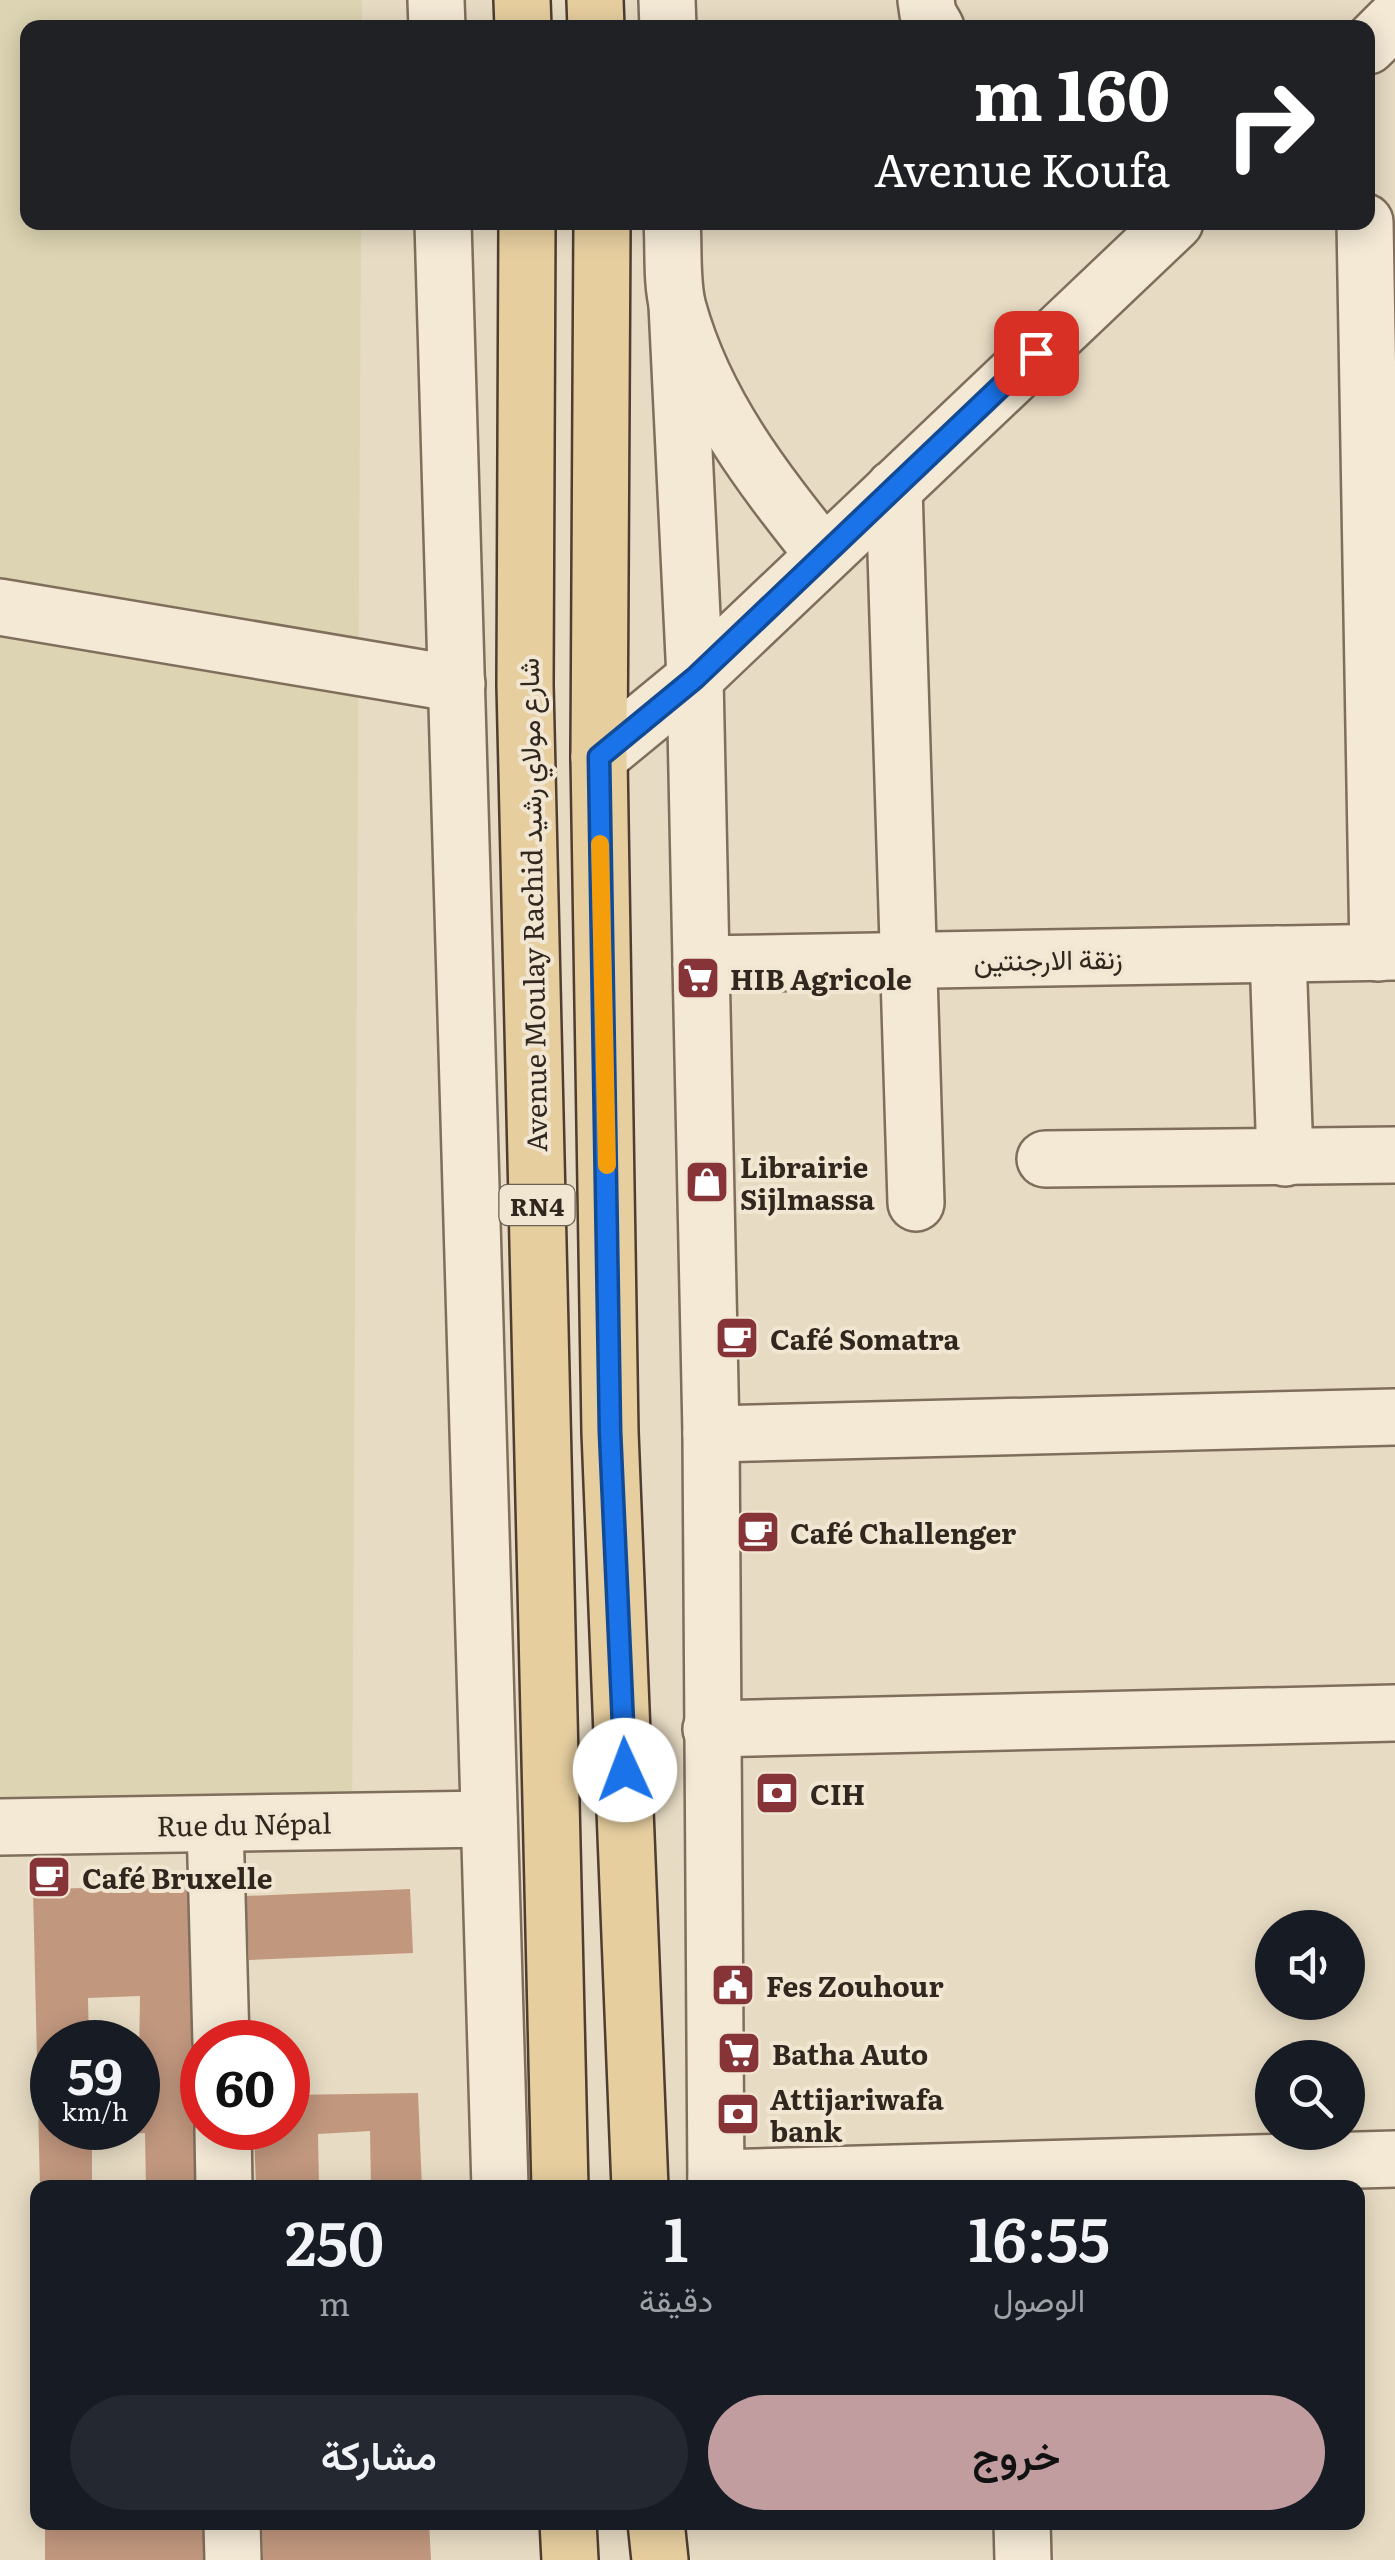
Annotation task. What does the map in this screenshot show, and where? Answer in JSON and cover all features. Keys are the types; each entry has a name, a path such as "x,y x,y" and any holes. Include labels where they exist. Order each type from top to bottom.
{"main road":[{"name":"Avenue Moulay Rachid شارع مولاي رشيد","path":"528,230 526,705 560,2180"},
{"name":"RN4","path":"602,230 599,757 610,1432 640,2180"},
{"path":"568,2530 570,2560"},
{"path":"657,2530 660,2560"}],"street":[{"path":"1375,39 1395,19"},
{"path":"443,230 500,2180"},
{"path":"672,230 695,678 711,1434 716,2180"},
{"path":"599,757 695,678 894,488 1151,230"},
{"path":"1366,230 1382,454 1386,952"},
{"path":"677,305 709,387 746,458 824,554"},
{"path":"894,488 916,1203"},
{"path":"0,607 458,684"},
{"name":"زنقة الارجنتين","path":"701,964 1386,952"},
{"path":"1278,954 1286,1158"},
{"path":"1045,1159 1395,1154"},
{"path":"711,1434 1395,1417"},
{"path":"711,1729 1395,1713"},
{"name":"Rue du Népal","path":"0,1827 489,1819"},
{"path":"215,1824 220,2020"},
{"path":"223,2150 224,2180"},
{"path":"801,2180 1395,2159"},
{"path":"232,2530 233,2560"},
{"path":"1022,2530 1024,2560"}],"shaded area":[{"path":"0,0 362,0 362,20 20,20 20,230 361,230 352,1826 0,1832"}],"building":[{"path":"196,1886 200,2020 180,2020 180,2150 204,2150 205,2180 146,2180 145,2150 160,2150 160,2020 140,2020 140,1996 88,1998 88,2020 36,2020 33,1889"},
{"path":"410,1889 413,1953 249,1960 246,1896"},
{"path":"418,2093 422,2180 371,2180 370,2131 318,2134 319,2180 256,2180 255,2150 310,2150 310,2095"},
{"path":"39,2150 92,2150 92,2180 40,2180"},
{"path":"45,2530 211,2530 212,2560 45,2560"},
{"path":"262,2530 429,2530 431,2560 263,2560"}],"slow traffic":[{"path":"600,844 607,1165"}],"place":[{"name":"HIB Agricole","path":"698,978"},
{"name":"Librairie Sijlmassa","path":"707,1182"},
{"name":"Café Somatra","path":"737,1338"},
{"name":"Café Challenger","path":"758,1532"},
{"name":"CIH","path":"777,1793"},
{"name":"Café Bruxelle","path":"49,1877"},
{"name":"Fes Zouhour","path":"733,1985"},
{"name":"Batha Auto","path":"739,2053"},
{"name":"Attijariwafa bank","path":"738,2114"}],"route":[{"path":"625,1770 610,1432 599,757 695,678 1036,353"}]}
